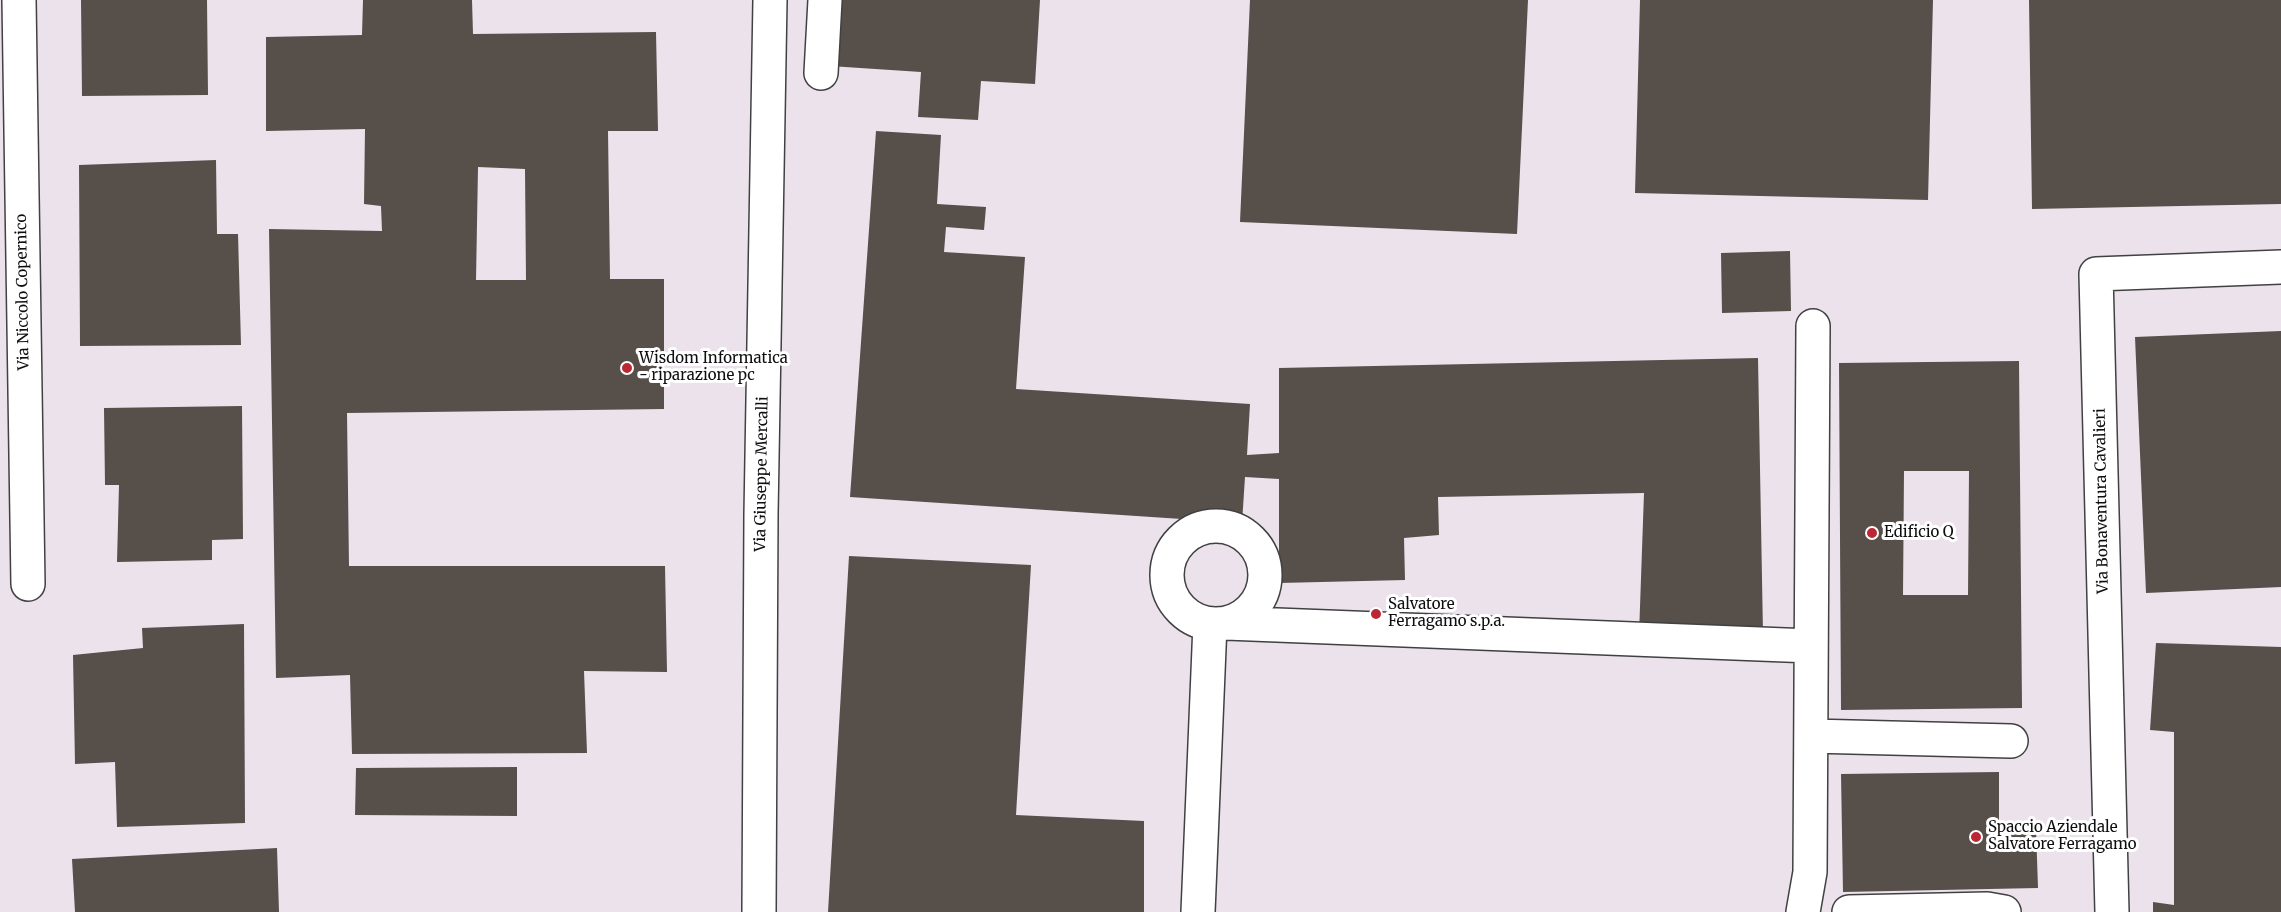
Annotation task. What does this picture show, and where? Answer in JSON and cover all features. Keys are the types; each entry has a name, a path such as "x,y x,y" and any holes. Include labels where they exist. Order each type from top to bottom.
{"street":[{"name":"Via Giuseppe Mercalli","path":"759,912 760,526 770,0"},
{"path":"821,73 825,0"},
{"name":"Via Niccolo Copernico","path":"13,18 10,102 28,584"},
{"name":"Via Bonaventura Cavalieri","path":"2112,912 2096,274 2281,267"},
{"path":"1803,912 1810,872 1813,326"},
{"path":"1198,912 1218,624 1811,646"},
{"path":"1811,736 2011,741"},
{"path":"1810,872 1817,895 1828,912 1834,912"},
{"path":"1849,912 1987,909 2004,912"}],"shaded area":[{"path":"0,0 2281,0 2281,912 0,912"}],"building":[{"path":"81,0 207,0 208,95 82,96"},
{"path":"363,0 472,0 473,34 656,32 658,131 608,131 610,279 664,279 664,409 347,413 349,566 665,566 667,672 584,671 587,753 352,754 350,675 276,678 269,229 382,231 381,206 364,204 365,129 266,131 266,37 362,35","holes":["478,167 525,169 526,280 476,280"]},
{"path":"834,0 1040,0 1035,84 981,81 978,120 918,117 921,72 830,66"},
{"path":"1250,0 1528,0 1517,234 1240,222"},
{"path":"1640,0 1933,0 1928,200 1635,193"},
{"path":"2029,0 2281,0 2281,204 2032,209"},
{"path":"876,131 941,135 937,204 986,207 984,230 946,227 944,252 1025,257 1016,389 1250,404 1247,455 1279,453 1279,368 1758,358 1763,634 1639,635 1644,493 1438,497 1439,535 1404,538 1405,580 1279,583 1279,479 1245,477 1242,523 850,497"},
{"path":"216,160 217,234 238,234 241,345 80,346 79,165"},
{"path":"1790,251 1791,311 1722,313 1721,253"},
{"path":"2281,331 2281,587 2146,593 2135,337"},
{"name":"Edificio Q","path":"2019,361 2022,708 1841,710 1839,363","holes":["1904,471 1969,471 1968,595 1903,595"]},
{"path":"242,406 243,539 212,540 212,560 117,562 119,485 105,485 104,408"},
{"path":"849,556 1031,565 1016,815 1144,821 1144,912 828,912"},
{"path":"244,624 245,823 117,827 115,762 75,764 73,655 143,648 142,628"},
{"path":"2156,643 2281,647 2281,912 2153,912 2153,902 2174,905 2174,732 2150,730"},
{"path":"517,767 517,816 355,815 356,768"},
{"path":"1999,772 1999,830 2036,829 2038,888 1843,892 1841,774"},
{"path":"277,848 279,912 75,912 72,859"}],"place":[{"name":"Wisdom Informatica - riparazione pc","path":"627,368"},
{"name":"Edificio Q","path":"1872,533"},
{"name":"Salvatore Ferragamo s.p.a.","path":"1376,614"},
{"name":"Spaccio Aziendale Salvatore Ferragamo","path":"1976,837"}]}
